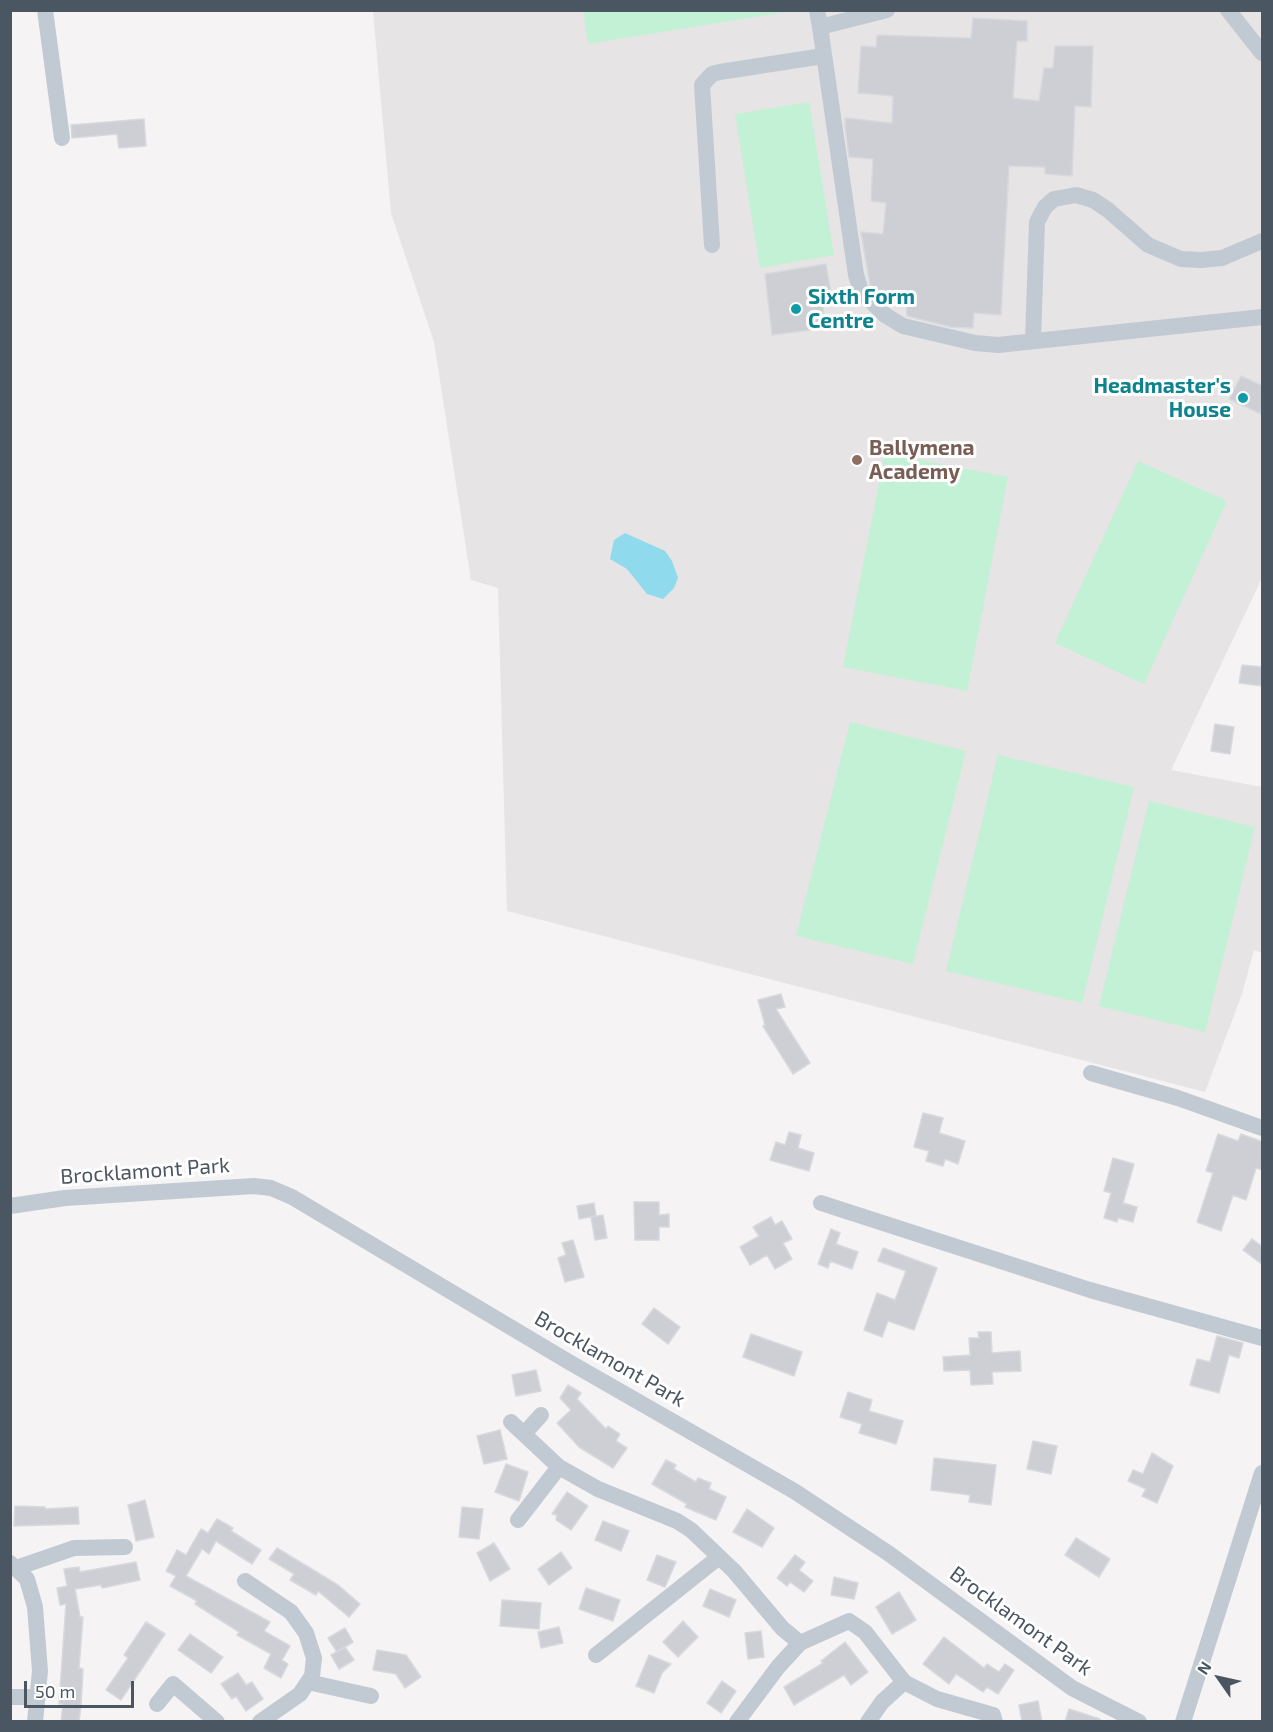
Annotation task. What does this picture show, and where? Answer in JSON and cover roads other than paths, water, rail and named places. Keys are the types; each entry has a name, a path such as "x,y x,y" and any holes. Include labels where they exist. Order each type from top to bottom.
{"street":[{"path":"45,10 62,138"},
{"path":"887,10 819,19 856,275 861,291 885,315 903,326 986,344 1263,317"},
{"path":"1228,10 1263,53"},
{"path":"712,245 702,85 712,74 720,72 823,56"},
{"path":"1033,340 1037,222 1045,207 1053,199 1076,195 1093,200 1148,245 1181,259 1222,258 1263,241"},
{"path":"1091,1073 1178,1098 1263,1128"},
{"name":"Brocklamont Park","path":"10,1206 65,1198 254,1186 271,1188 292,1197 569,1362 795,1491 888,1553 1072,1688 1139,1722"},
{"path":"821,1203 1090,1290 1263,1338"},
{"path":"524,1434 541,1415"},
{"path":"511,1422 559,1467 598,1489 677,1521 719,1557 782,1628 800,1643"},
{"path":"519,1520 559,1467"},
{"path":"1183,1722 1262,1474"},
{"path":"35,1722 40,1671 35,1607 27,1579 13,1565 74,1548 125,1547"},
{"path":"596,1655 719,1557"},
{"path":"245,1581 291,1612 306,1633 314,1658 312,1676 300,1694 260,1722"},
{"path":"737,1722 777,1667 800,1643 849,1621 865,1632 904,1682 937,1699 993,1715 995,1722"},
{"path":"308,1682 371,1696"},
{"path":"868,1722 882,1702 904,1682"},
{"path":"157,1704 173,1684 217,1722"},
{"path":"10,1696 37,1697"}],"water":[{"path":"625,533 665,551 672,561 678,578 674,588 663,599 647,594 627,569 610,559 614,540"}],"place":[{"name":"Sixth Form Centre","path":"796,309"},
{"name":"Headmaster's House","path":"1243,398"},
{"name":"Ballymena Academy","path":"857,460"}]}
